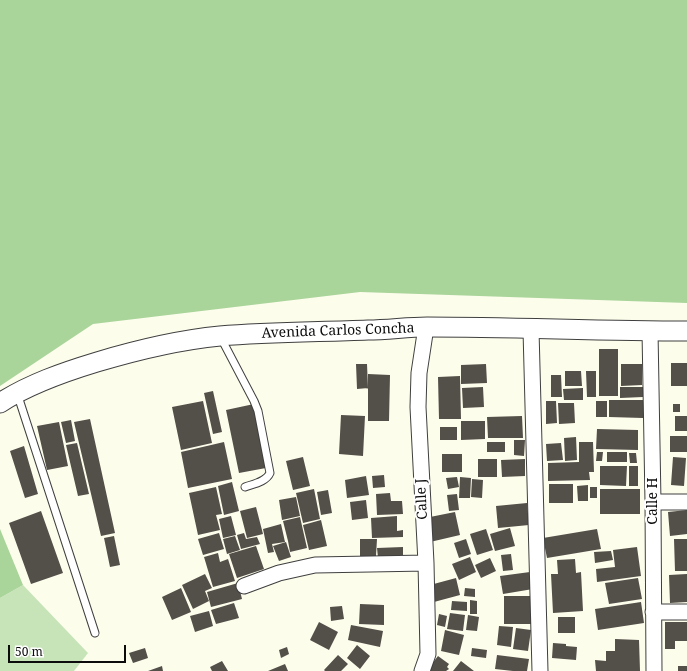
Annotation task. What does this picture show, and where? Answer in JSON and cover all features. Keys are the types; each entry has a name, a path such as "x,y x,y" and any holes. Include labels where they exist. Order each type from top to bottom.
{"street":[{"name":"Avenida Carlos Concha","path":"0,403 17,393 70,370 131,352 220,336 426,327 531,330 687,331"},
{"name":"Calle J","path":"422,671 428,654 426,563 418,407 419,373 426,327"},
{"path":"531,330 540,671"},
{"name":"Calle H","path":"650,331 654,671"},
{"path":"653,502 687,502"},
{"path":"244,586 279,573 315,565 426,563"},
{"path":"653,612 687,612"}],"lane":[{"path":"220,336 258,411 270,473 264,480 245,487"},
{"path":"17,393 95,633"}],"green space":[{"path":"0,0 687,0 687,303 360,292 93,324 0,386"},
{"path":"0,529 23,585 0,598"},
{"path":"23,585 88,653 74,671 0,671 0,598"}],"building":[{"path":"599,349 618,349 618,396 599,396"},
{"path":"671,363 687,363 687,386 671,386"},
{"path":"356,364 367,364 368,388 357,389"},
{"path":"486,364 487,383 461,384 461,365"},
{"path":"621,364 642,364 642,385 621,386"},
{"path":"565,371 581,371 582,386 565,386"},
{"path":"586,371 596,371 596,397 587,397"},
{"path":"368,374 390,375 389,421 368,421"},
{"path":"551,375 561,375 562,397 551,397"},
{"path":"460,376 461,419 439,419 438,377"},
{"path":"483,387 484,407 463,408 462,388"},
{"path":"620,387 643,387 643,397 620,398"},
{"path":"583,388 583,400 564,400 563,389"},
{"path":"213,391 222,432 213,434 204,393"},
{"path":"609,400 643,400 643,418 609,417"},
{"path":"203,401 212,443 181,450 172,407"},
{"path":"546,401 556,401 557,423 546,424"},
{"path":"596,401 607,401 607,417 596,417"},
{"path":"558,403 574,403 575,423 559,424"},
{"path":"254,404 266,468 239,473 226,410"},
{"path":"673,404 680,404 680,412 673,412"},
{"path":"341,415 365,416 363,456 339,454"},
{"path":"522,416 523,438 488,438 487,417"},
{"path":"675,416 687,416 687,431 675,431"},
{"path":"90,419 115,533 101,536 74,422"},
{"path":"71,420 75,441 66,443 61,422"},
{"path":"461,421 485,421 485,439 461,440"},
{"path":"59,422 68,466 47,470 37,426"},
{"path":"440,427 457,427 457,440 440,440"},
{"path":"597,429 638,430 638,450 596,449"},
{"path":"670,436 687,436 687,452 670,452"},
{"path":"576,437 577,460 565,461 564,438"},
{"path":"514,440 525,440 524,456 514,455"},
{"path":"224,442 232,479 188,488 181,452"},
{"path":"487,442 505,442 505,452 487,452"},
{"path":"579,442 593,442 594,472 589,472 590,480 548,481 548,463 579,462"},
{"path":"77,443 89,494 78,496 66,445"},
{"path":"561,443 563,460 547,461 546,444"},
{"path":"24,446 38,494 25,498 10,451"},
{"path":"597,452 603,452 602,461 596,461"},
{"path":"607,452 627,452 627,462 607,462"},
{"path":"629,453 636,453 637,463 630,463"},
{"path":"442,454 462,454 462,472 442,472"},
{"path":"303,457 310,486 293,490 286,461"},
{"path":"673,457 686,458 684,486 671,485"},
{"path":"478,459 497,459 497,477 478,477"},
{"path":"525,459 525,476 502,477 501,460"},
{"path":"600,466 627,466 626,486 600,485"},
{"path":"629,466 638,466 638,486 629,486"},
{"path":"384,475 385,487 373,488 372,476"},
{"path":"366,476 369,495 347,498 345,480"},
{"path":"457,477 459,487 448,489 446,478"},
{"path":"460,477 471,478 470,498 459,498"},
{"path":"472,479 483,480 482,498 471,497"},
{"path":"232,482 239,511 224,515 218,486"},
{"path":"549,484 573,484 573,503 549,503"},
{"path":"588,485 588,501 578,501 577,486"},
{"path":"216,487 222,514 216,515 220,530 198,535 189,493"},
{"path":"590,487 597,487 597,498 590,498"},
{"path":"314,489 320,519 303,523 296,493"},
{"path":"600,489 640,489 640,514 600,514"},
{"path":"328,490 332,513 321,515 317,492"},
{"path":"390,493 391,501 402,501 403,514 377,515 376,494"},
{"path":"457,494 459,510 449,511 447,495"},
{"path":"296,497 300,516 282,520 279,500"},
{"path":"366,500 368,518 352,520 350,502"},
{"path":"527,503 529,525 498,528 496,506"},
{"path":"256,507 263,534 247,538 240,511"},
{"path":"687,510 687,534 670,536 668,512"},
{"path":"41,511 63,573 31,584 9,523"},
{"path":"455,512 460,535 430,542 425,518"},
{"path":"231,516 236,535 223,538 219,519"},
{"path":"397,516 397,531 403,530 403,537 372,538 371,518"},
{"path":"300,517 307,548 290,552 283,521"},
{"path":"321,520 327,546 309,550 303,525"},
{"path":"281,524 285,542 272,544 274,552 268,553 263,529"},
{"path":"510,528 515,546 495,551 490,534"},
{"path":"486,529 493,550 477,555 470,534"},
{"path":"597,529 601,549 547,558 543,538"},
{"path":"219,533 224,549 203,555 198,539"},
{"path":"244,533 246,539 257,537 260,544 241,549 237,535"},
{"path":"114,536 120,565 110,567 104,538"},
{"path":"235,536 240,550 227,554 223,539"},
{"path":"360,539 377,539 376,556 360,556"},
{"path":"466,539 471,554 459,558 454,543"},
{"path":"674,539 687,539 687,571 675,571"},
{"path":"286,542 291,557 279,561 273,546"},
{"path":"256,546 264,569 237,578 229,554"},
{"path":"403,547 403,557 378,558 377,548"},
{"path":"637,547 641,576 597,582 596,569 615,567 613,550"},
{"path":"611,551 613,560 595,563 594,552"},
{"path":"218,553 220,562 228,559 235,581 213,587 204,557"},
{"path":"511,554 513,570 503,571 501,555"},
{"path":"470,557 476,572 459,580 452,564"},
{"path":"490,558 496,571 481,578 475,565"},
{"path":"575,559 576,573 581,572 583,611 553,613 551,574 558,574 557,560"},
{"path":"530,572 533,589 503,594 500,576"},
{"path":"205,574 212,588 205,591 209,601 193,609 182,585"},
{"path":"687,574 687,602 670,603 669,575"},
{"path":"456,578 460,595 434,602 430,585"},
{"path":"638,578 642,599 609,604 605,583"},
{"path":"238,583 242,599 211,607 207,592"},
{"path":"181,588 191,612 172,620 162,597"},
{"path":"465,588 475,589 475,597 464,596"},
{"path":"504,596 531,596 531,624 504,624"},
{"path":"470,600 477,601 477,614 470,614"},
{"path":"452,601 467,602 467,611 451,610"},
{"path":"641,602 644,623 598,630 595,609"},
{"path":"234,603 239,618 216,624 211,610"},
{"path":"360,604 384,605 384,625 359,624"},
{"path":"342,606 344,619 331,621 330,607"},
{"path":"209,611 213,626 195,632 190,616"},
{"path":"450,613 465,615 463,631 447,629"},
{"path":"439,614 447,616 445,627 437,625"},
{"path":"468,615 479,617 477,631 466,630"},
{"path":"558,617 575,617 575,633 558,633"},
{"path":"319,622 338,632 329,650 310,640"},
{"path":"665,622 687,622 687,641 675,641 675,649 665,649"},
{"path":"351,625 383,631 380,647 348,640"},
{"path":"499,626 513,627 511,647 497,645"},
{"path":"516,628 531,630 528,651 513,649"},
{"path":"445,630 464,635 459,655 441,651"},
{"path":"615,639 639,640 640,671 596,671 595,660 606,661 606,651 615,651"},
{"path":"553,643 577,647 576,660 552,658"},
{"path":"357,645 370,656 360,669 347,658"},
{"path":"287,647 289,654 281,658 279,650"},
{"path":"145,648 148,658 133,663 129,653"},
{"path":"472,648 487,650 486,658 471,656"},
{"path":"338,655 348,664 341,671 325,671 324,670"},
{"path":"497,655 529,659 527,671 495,669"},
{"path":"438,656 449,664 447,667 449,669 446,671 429,671 431,665"},
{"path":"222,661 228,671 212,671 210,667"},
{"path":"461,661 474,671 453,671"},
{"path":"285,664 288,671 268,671"},
{"path":"162,666 163,671 148,671"},
{"path":"678,666 687,666 687,671 678,671"}]}
